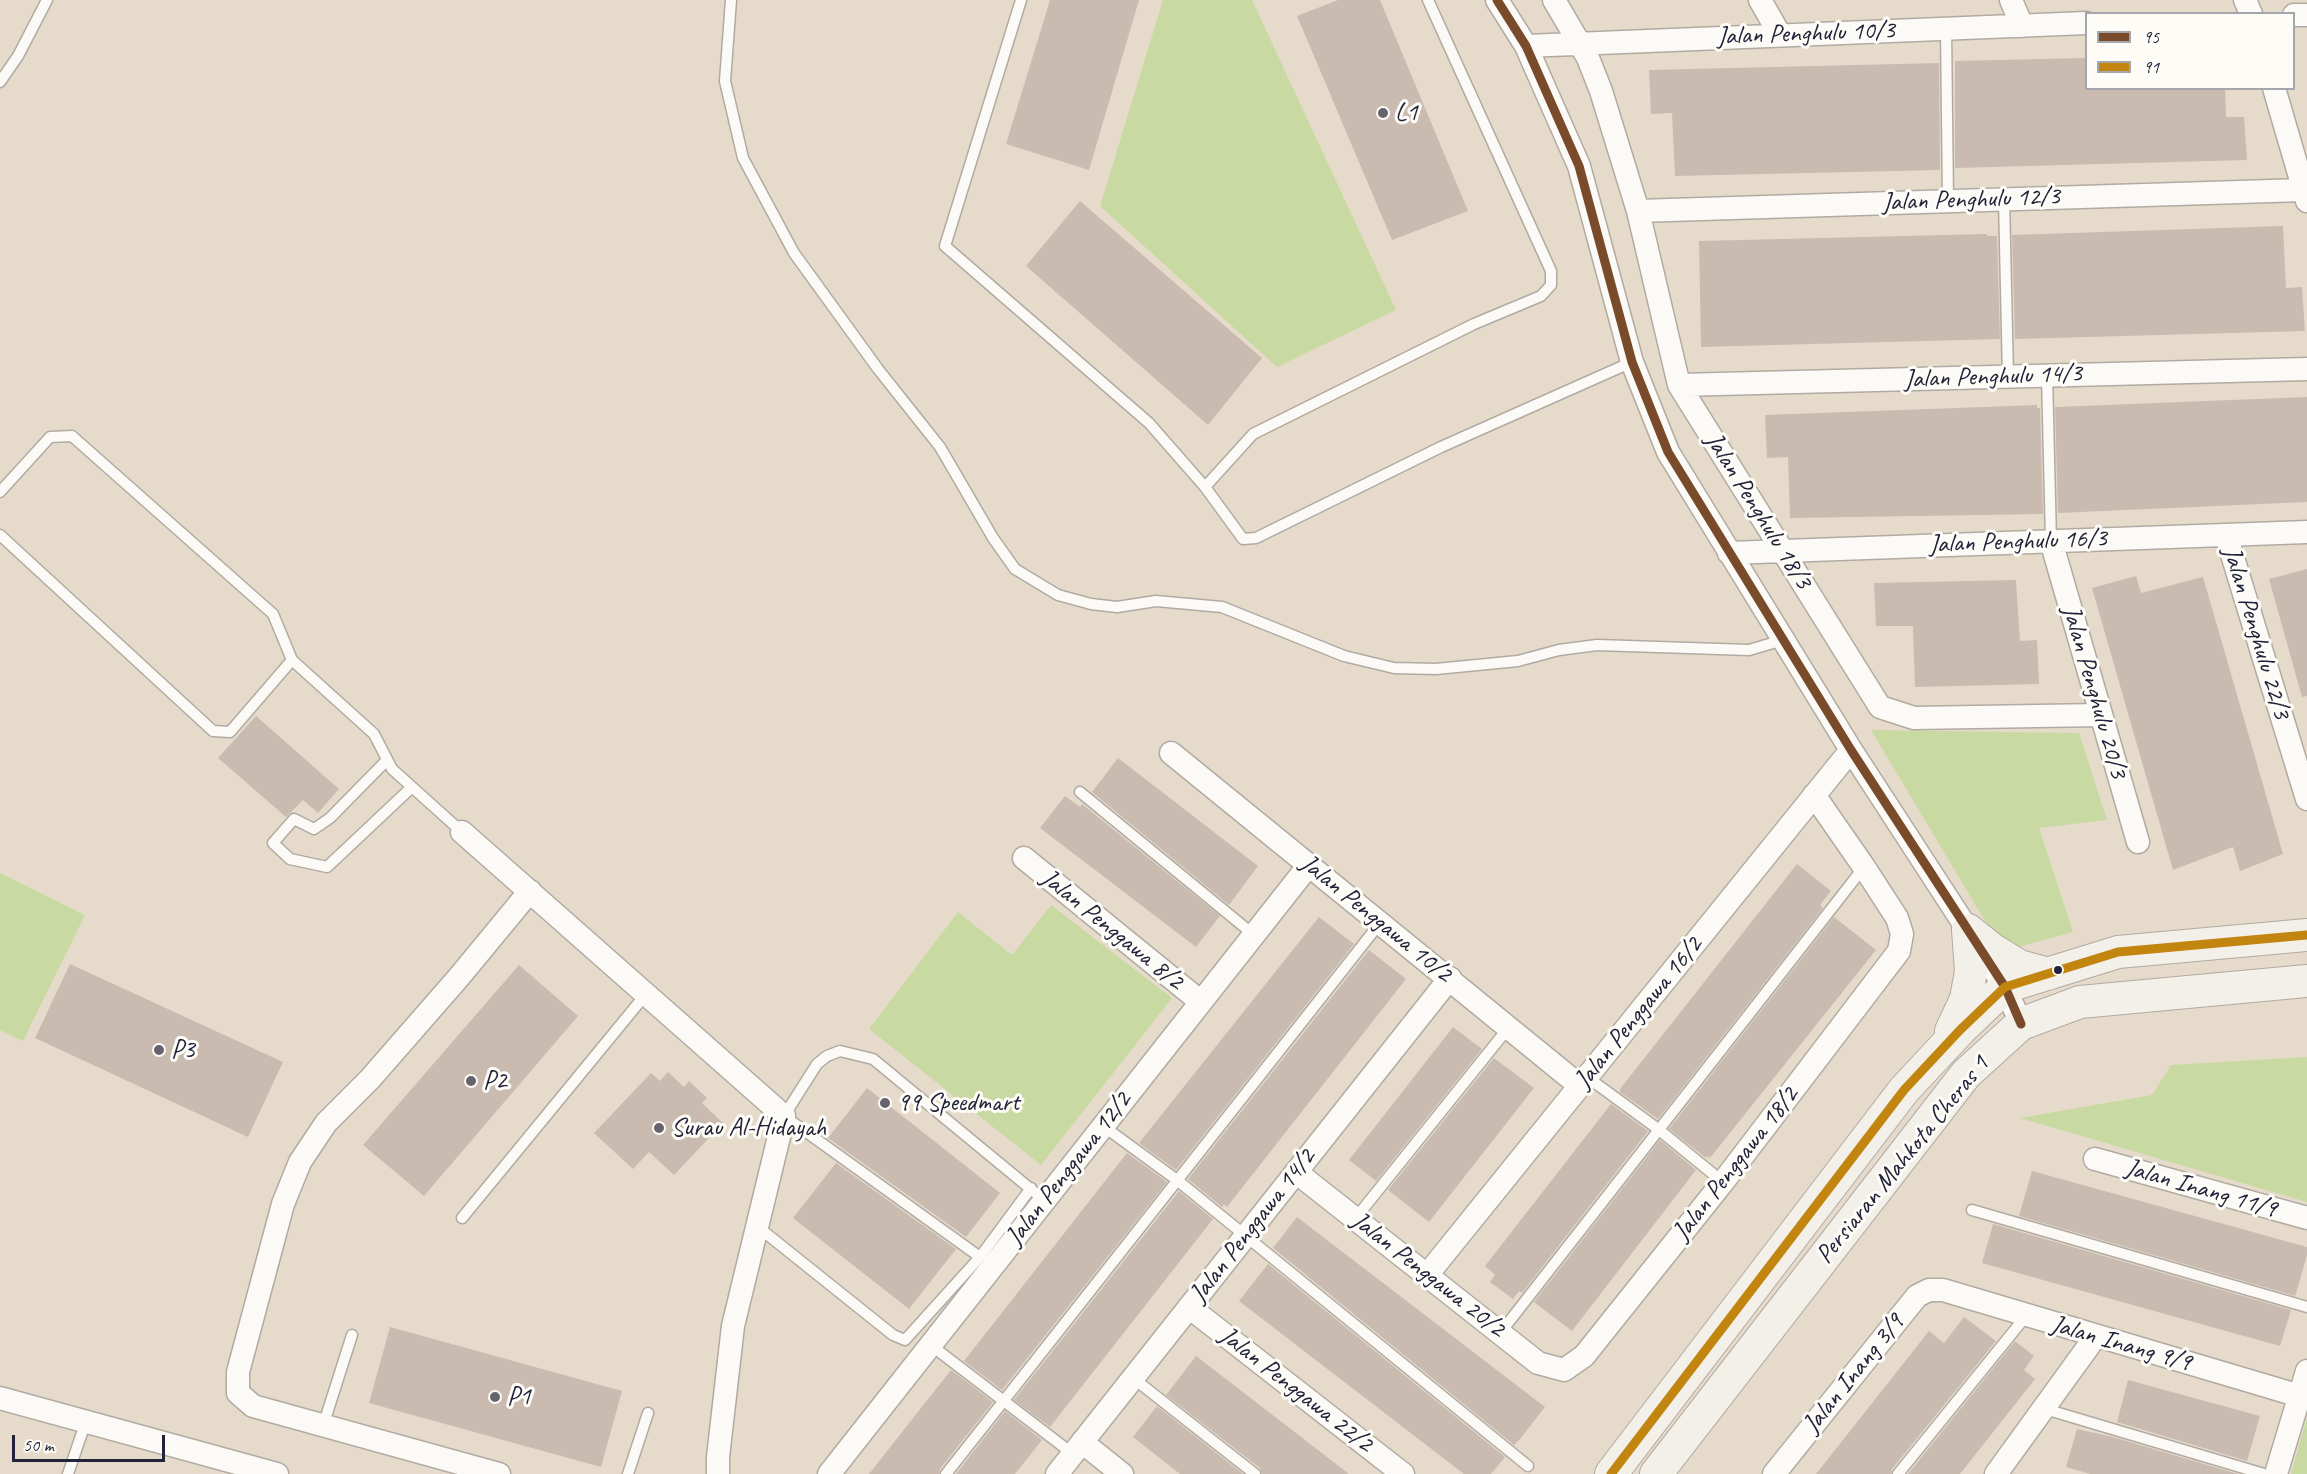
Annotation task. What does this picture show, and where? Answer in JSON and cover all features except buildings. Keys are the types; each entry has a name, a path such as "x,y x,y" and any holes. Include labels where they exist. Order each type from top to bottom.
{"main road":[{"path":"1968,930 1993,950 2019,966 2048,974"},
{"path":"1943,1048 1966,999 1971,971 1968,930"},
{"name":"Persiaran Mahkota Cheras 1","path":"1611,1474 1904,1090 2005,987 2118,952 2307,935"},
{"name":"Persiaran Mahkota Cheras 1","path":"1656,1474 1966,1074 2021,1023 2080,1002 2307,981"}],"street":[{"path":"1497,0 1526,45 1579,166 1632,362 1668,452 1851,750 2005,987 2021,1023"},
{"name":"Jalan Penghulu 18/3","path":"1554,0 1580,43 1601,91 1638,210 1679,385 1880,707 1914,718 2100,715"},
{"path":"1760,0 1776,28"},
{"name":"Jalan Penghulu 10/3","path":"1526,45 1776,28 1946,29 2017,14 2085,23"},
{"path":"2275,90 2305,196"},
{"name":"Jalan Penghulu 12/3","path":"1638,210 2004,199 2305,196"},
{"name":"Jalan Penghulu 14/3","path":"1679,385 2307,369"},
{"name":"Jalan Penghulu 16/3","path":"1729,553 2307,532"},
{"name":"Jalan Penghulu 22/3","path":"2226,535 2307,799"},
{"name":"Jalan Penghulu 20/3","path":"2050,541 2138,842"},
{"name":"Jalan Penggawa 16/2","path":"1427,1275 1851,750"},
{"name":"Jalan Penggawa 10/2","path":"1171,753 1509,1027 1584,1081"},
{"path":"1814,795 1864,867"},
{"path":"462,832 784,1116 733,1326 718,1474"},
{"name":"Jalan Penggawa 8/2","path":"1024,858 1200,1002"},
{"name":"Jalan Penggawa 12/2","path":"830,1474 932,1346 1038,1194 1103,1126 1310,865"},
{"name":"Jalan Penggawa 18/2","path":"1564,1370 1584,1356 1723,1182 1899,951 1902,934 1897,918 1864,867"},
{"path":"499,1474 253,1406 238,1393 238,1372 283,1204 300,1162 326,1123 370,1079 452,986 530,891"},
{"name":"Jalan Penggawa 14/2","path":"1057,1474 1449,978"},
{"name":"Jalan Inang 11/9","path":"2095,1159 2307,1218"},
{"name":"Jalan Penggawa 20/2","path":"1296,1172 1538,1363 1564,1370"},
{"name":"Jalan Inang 3/9","path":"1774,1474 1917,1296 1929,1290 1943,1290"},
{"name":"Jalan Inang 9/9","path":"1943,1290 2300,1396"},
{"name":"Jalan Penggawa 22/2","path":"1189,1307 1403,1474"},
{"path":"1996,1474 2096,1336"},
{"path":"2276,1474 2307,1371"},
{"path":"0,1398 277,1474"},
{"path":"1077,1448 1122,1474"}],"lane":[{"path":"0,82 18,56 47,0"},
{"path":"731,0 725,81 743,158 794,253 878,369 940,447 993,538 1015,569 1058,595 1091,604 1117,607 1156,602 1222,607 1344,656 1394,668 1436,669 1518,661 1559,650 1597,645 1749,650 1783,640"},
{"path":"1021,0 945,246 1149,423 1205,487 1243,539 1256,538 1441,447 1632,362"},
{"path":"1205,487 1253,435 1474,324 1541,296 1551,285 1551,271 1428,0"},
{"path":"1946,29 1948,201"},
{"path":"2004,199 2008,377"},
{"path":"2048,375 2050,541"},
{"path":"0,492 50,437 72,436 273,614 292,660 374,734 392,769 462,832"},
{"path":"0,535 213,731 230,732 292,660"},
{"path":"387,760 330,818 314,829 294,819 273,843 290,859 327,867 412,787"},
{"path":"1080,792 1254,935"},
{"path":"1501,1332 1864,867"},
{"path":"946,1474 1380,923"},
{"path":"462,1218 646,994"},
{"path":"1356,1219 1509,1027"},
{"path":"758,1227 893,1335 905,1340 1038,1194 873,1059 840,1051 827,1056 817,1064 784,1116 980,1257"},
{"path":"1584,1081 1658,1129 1723,1182"},
{"path":"1103,1126 1177,1180 1246,1235 1528,1466"},
{"path":"1972,1210 2307,1307"},
{"path":"1898,1474 2026,1316"},
{"path":"323,1426 352,1335"},
{"path":"932,1346 1003,1401 1077,1448"},
{"path":"1133,1378 1255,1474"},
{"path":"2045,1409 2264,1474"},
{"path":"628,1474 648,1413"},
{"path":"68,1474 87,1421"}],"green space":[{"path":"1163,0 1252,0 1396,310 1277,367 1100,206"},
{"path":"1871,730 2079,733 2107,820 2039,828 2073,932 2003,951"},
{"path":"0,873 85,915 23,1041 0,1030"},
{"path":"1051,905 1172,998 1041,1165 869,1029 958,912 1012,955"},
{"path":"2307,1057 2307,1202 2020,1118 2152,1095 2171,1065"},
{"path":"2307,1418 2307,1474 2291,1474"}],"transit line":[{"name":"95","path":"1497,0 1526,46 1579,166 1632,362 1668,452 1851,750 2005,987 2021,1024"},
{"name":"91","path":"1611,1474 1904,1090 1960,1030 2005,987 2118,952 2307,935"}],"place":[{"name":"L1","path":"1383,113"},
{"name":"P3","path":"159,1050"},
{"name":"P2","path":"471,1081"},
{"name":"99 Speedmart","path":"885,1103"},
{"name":"Surau Al-Hidayah","path":"659,1128"},
{"name":"P1","path":"495,1397"}]}
